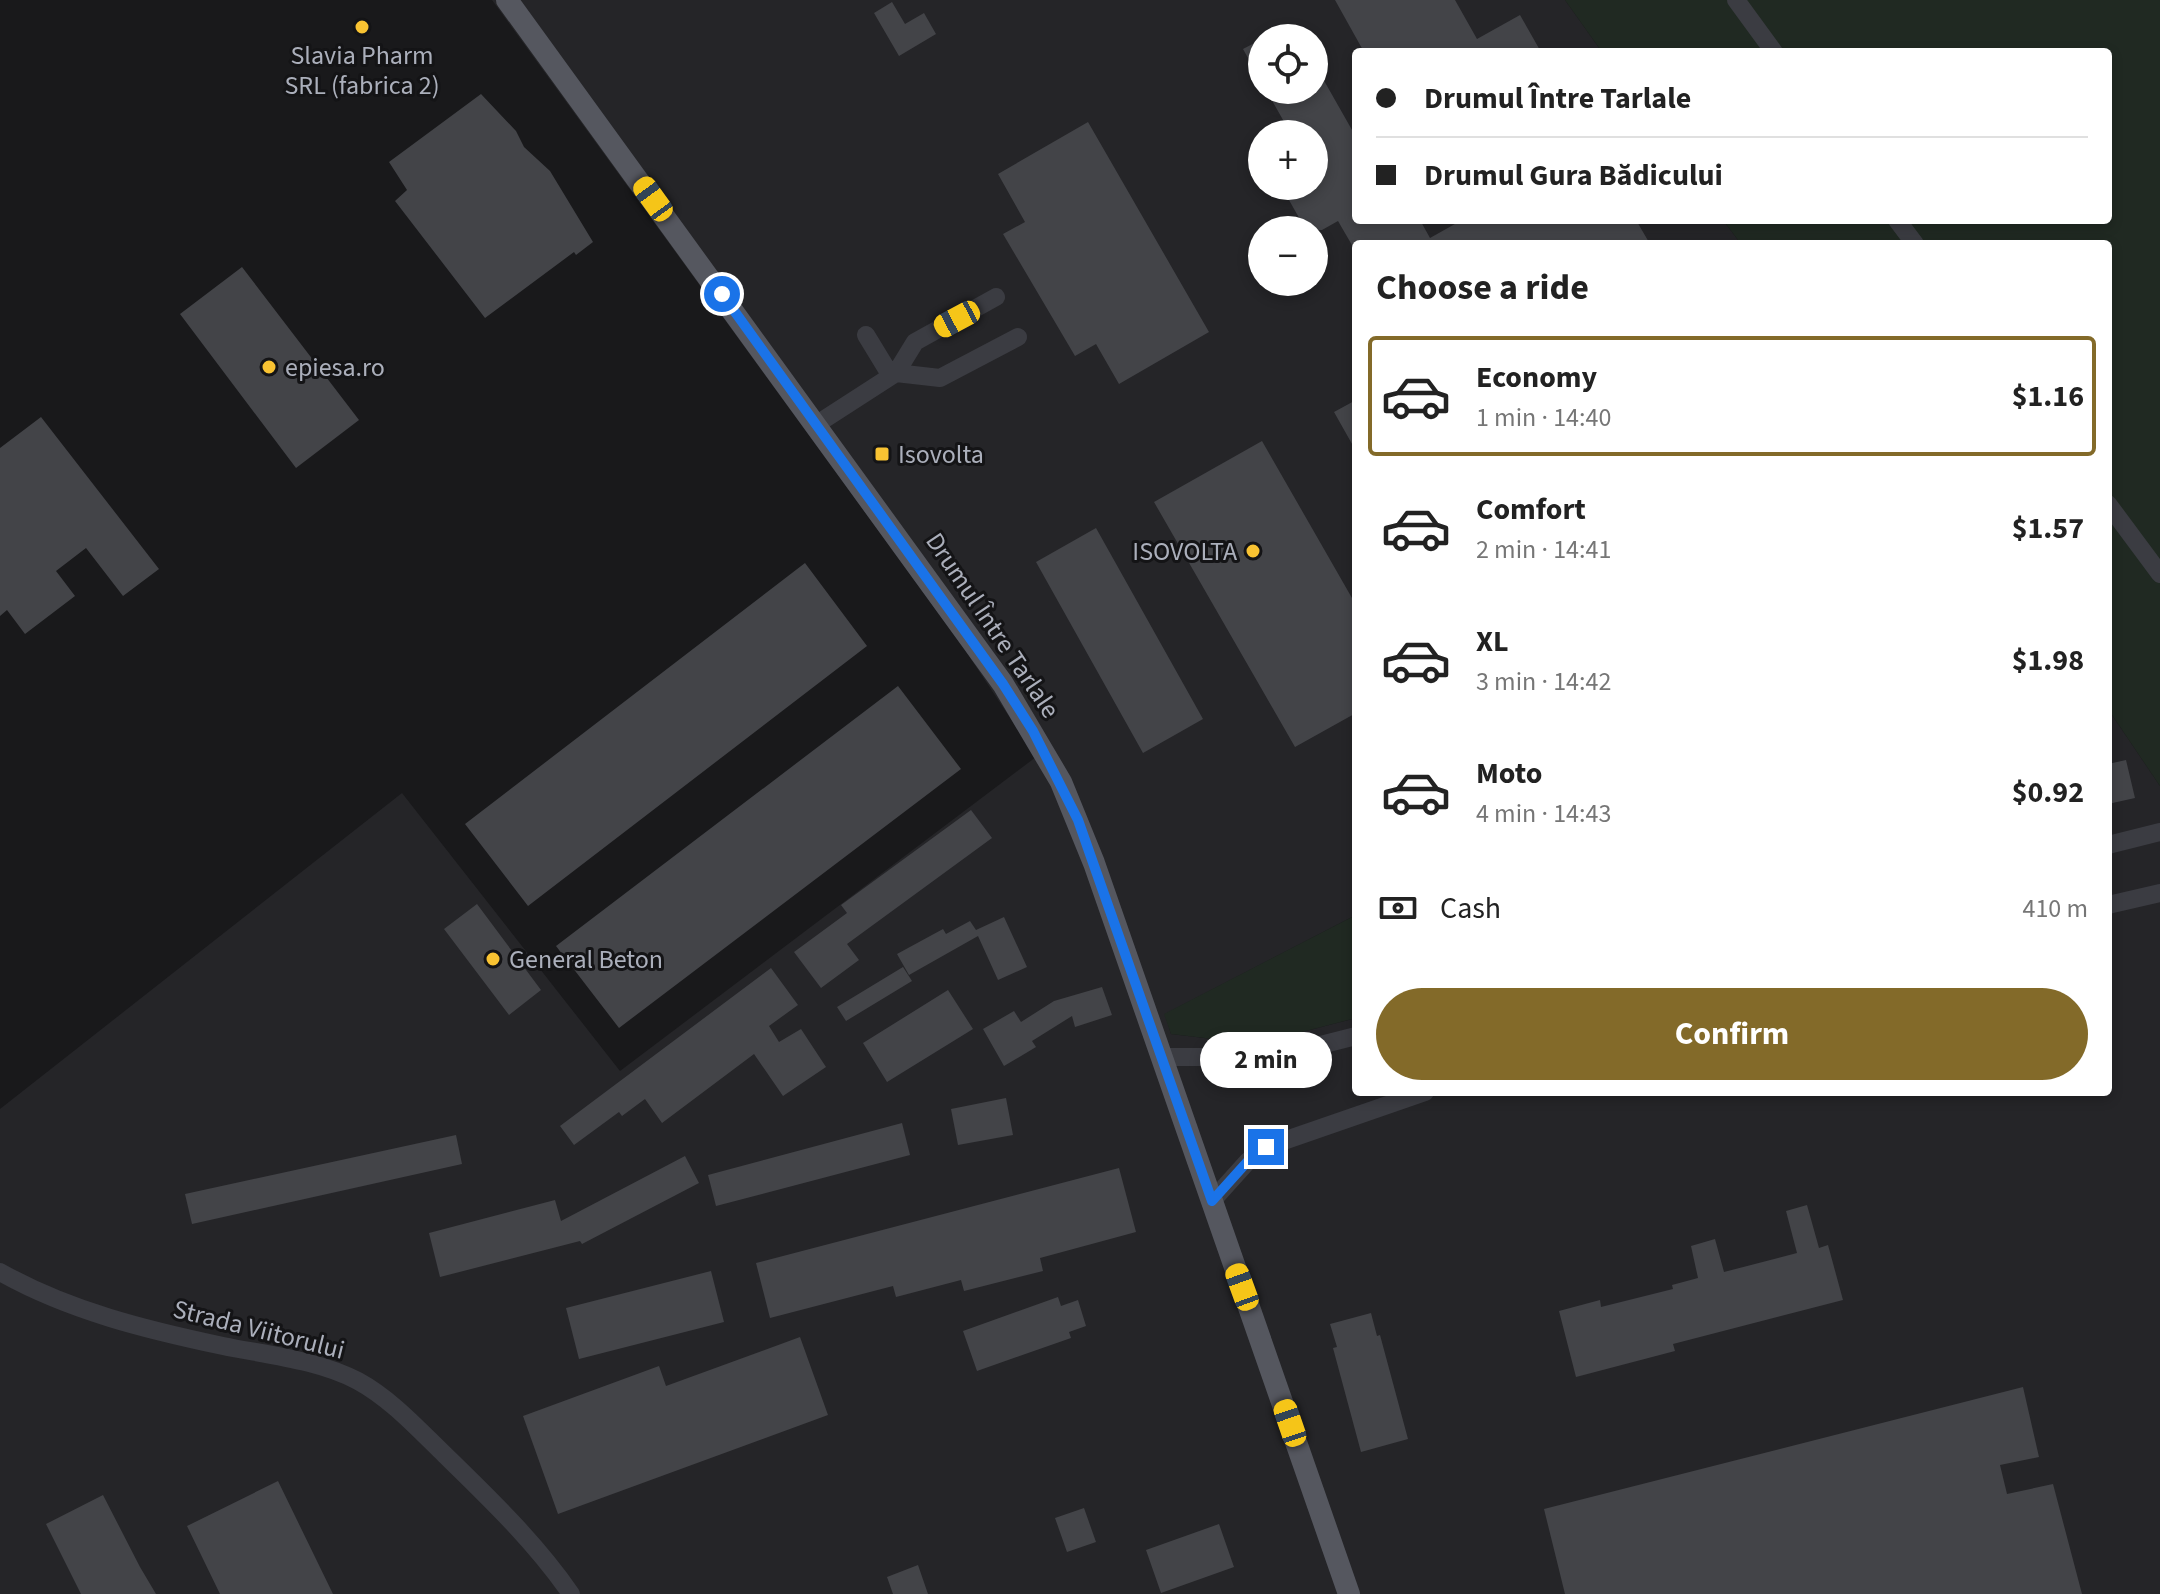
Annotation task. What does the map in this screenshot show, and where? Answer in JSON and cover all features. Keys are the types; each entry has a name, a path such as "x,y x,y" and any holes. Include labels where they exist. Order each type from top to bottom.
{"main road":[{"name":"Drumul Între Tarlale","path":"507,0 817,424 1003,684 1033,731 1078,820 1349,1594"}],"street":[{"path":"1736,0 1771,48"},
{"path":"817,424 893,374 915,342 996,297"},
{"path":"866,335 893,374"},
{"path":"893,374 940,378 1018,337"},
{"path":"2112,509 2160,574"},
{"path":"2112,844 2160,832"},
{"path":"2112,904 2160,893"},
{"path":"1161,1057 1236,1057 1293,1052 1352,1037"},
{"path":"1212,1201 1248,1161 1266,1147 1413,1096"},
{"name":"Strada Viitorului","path":"0,1272 61,1302 105,1317 314,1365 357,1381 398,1409 507,1516 545,1557 571,1594"}],"shaded area":[{"path":"492,0 1565,0 1599,48 1352,48 1352,224 1726,224 1738,240 1352,240 1352,917 1165,1014 1171,1034 1255,1044 1352,1019 1352,1096 2112,1096 2112,715 2160,786 2160,1594 0,1594 0,1109 402,793 620,1071 1036,757 963,647"},
{"path":"1565,0 2160,0 2160,786 2112,715 2112,240 1738,240 1726,224 2112,224 2112,48 1599,48"},
{"path":"1352,917 1352,1019 1255,1044 1171,1034 1164,1014"}],"building":[{"path":"1335,0 1455,0 1477,39 1520,15 1539,48 1362,48"},
{"path":"892,2 905,24 924,13 936,34 899,56 874,13"},
{"path":"1328,88 1352,130 1352,224 1422,224 1430,238 1455,224 1638,224 1648,240 1352,240 1352,245 1338,221 1328,227 1328,216 1298,216 1289,200 1328,200 1328,120 1283,120 1274,104 1328,104"},
{"path":"481,94 516,131 524,147 550,171 593,242 576,255 574,252 485,318 395,201 407,190 389,162"},
{"path":"1088,122 1209,332 1119,384 1096,344 1075,356 1003,234 1025,222 998,174"},
{"name":"epiesa.ro","path":"242,267 359,420 296,468 180,314"},
{"path":"1352,402 1352,444 1334,412"},
{"path":"41,417 159,569 123,596 86,548 56,571 75,596 25,634 7,610 0,616 0,448"},
{"name":"ISOVOLTA","path":"1262,441 1352,598 1352,715 1295,747 1154,502"},
{"name":"ISOVOLTA","path":"1096,528 1203,719 1143,753 1036,562"},
{"path":"805,563 867,646 528,906 465,824"},
{"path":"898,686 961,769 619,1028 556,946"},
{"path":"2126,760 2135,798 2112,803 2112,763"},
{"path":"971,810 992,838 847,944 859,960 821,988 794,952 847,913 841,905"},
{"name":"General Beton","path":"477,904 541,990 509,1015 444,929"},
{"path":"1004,917 1027,967 998,980 978,936 909,975 897,954 943,929 946,934 970,921 976,930"},
{"path":"903,967 912,981 846,1021 837,1007"},
{"path":"771,968 798,1005 769,1026 779,1042 801,1029 826,1067 783,1096 754,1054 662,1123 645,1099 622,1116 619,1112 574,1145 560,1126"},
{"path":"1102,987 1112,1015 1075,1027 1072,1016 1032,1041 1036,1047 1004,1066 983,1029 1014,1011 1021,1022 1054,1001"},
{"path":"948,990 973,1029 887,1082 863,1043"},
{"path":"1006,1098 1013,1135 958,1145 951,1109"},
{"path":"902,1123 910,1155 716,1206 708,1175"},
{"path":"456,1135 462,1164 192,1224 185,1194"},
{"path":"685,1156 699,1183 582,1244 580,1241 440,1277 429,1233 555,1200 561,1221"},
{"path":"1119,1168 1136,1232 1040,1258 1043,1271 964,1291 961,1280 896,1297 893,1286 770,1318 756,1263"},
{"path":"1807,1205 1819,1248 1828,1245 1843,1300 1673,1344 1675,1351 1576,1377 1559,1311 1600,1300 1601,1307 1673,1289 1672,1285 1698,1278 1691,1246 1715,1239 1724,1272 1797,1253 1786,1211"},
{"path":"711,1271 724,1322 579,1359 566,1308"},
{"path":"1058,1297 1061,1306 1078,1300 1086,1326 1069,1332 1071,1338 977,1371 963,1331"},
{"path":"1371,1313 1377,1336 1380,1335 1408,1439 1361,1452 1333,1348 1337,1347 1330,1324"},
{"path":"800,1337 828,1415 558,1514 523,1416 659,1366 666,1386"},
{"path":"2023,1387 2039,1457 2000,1465 2007,1494 2053,1484 2082,1594 1565,1594 1544,1509"},
{"path":"278,1481 333,1594 220,1594 187,1526"},
{"path":"103,1495 156,1594 81,1594 46,1524"},
{"path":"1084,1508 1096,1542 1067,1552 1055,1518"},
{"path":"1219,1524 1234,1567 1161,1593 1146,1550"},
{"path":"918,1565 928,1594 893,1594 887,1577"}],"place":[{"name":"Slavia Pharm SRL (fabrica 2)","path":"362,27"},
{"name":"epiesa.ro","path":"269,367"},
{"name":"Isovolta","path":"882,454"},
{"name":"ISOVOLTA","path":"1253,551"},
{"name":"General Beton","path":"493,959"}],"route":[{"path":"722,294 1003,684 1061,782 1094,863 1212,1201 1248,1161 1266,1147"}]}
